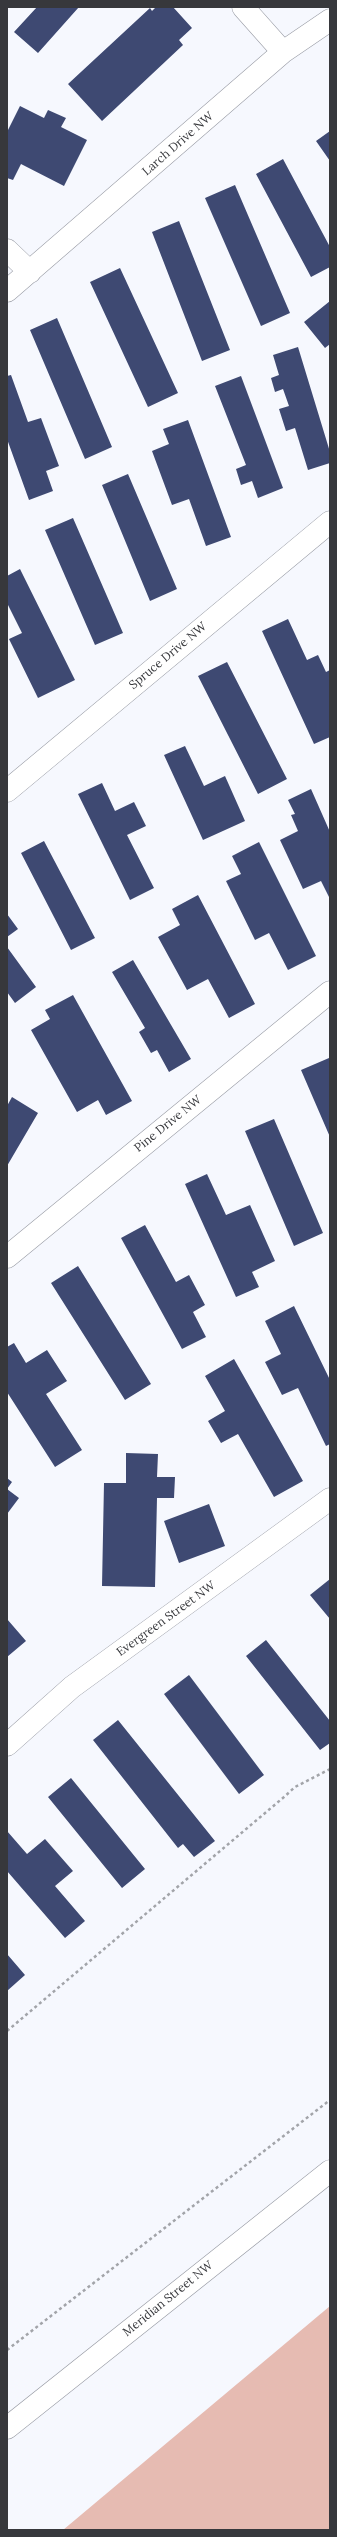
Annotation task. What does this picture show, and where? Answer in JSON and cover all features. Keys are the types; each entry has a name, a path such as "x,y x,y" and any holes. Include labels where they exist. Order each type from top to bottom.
{"street":[{"path":"243,7 283,52"},
{"name":"Larch Drive NW","path":"7,291 283,52 330,20"},
{"path":"7,250 30,272"},
{"name":"Spruce Drive NW","path":"7,791 330,522"},
{"name":"Pine Drive NW","path":"7,1257 330,992"},
{"name":"Evergreen Street NW","path":"7,1745 72,1687 330,1499"},
{"name":"Meridian Street NW","path":"7,2428 243,2238 330,2171"}],"path":[{"path":"7,2031 295,1788 330,1768"},
{"path":"7,2350 330,2100"}],"shaded area":[{"path":"330,2306 330,2530 63,2530"}],"building":[{"path":"37,7 79,7 38,53 14,32"},
{"path":"156,7 173,7 192,28 179,40 183,45 102,121 68,84 150,8 152,11"},
{"path":"20,106 44,118 48,110 66,118 61,127 87,140 64,186 21,164 13,180 7,178 7,132"},
{"path":"330,131 330,161 316,141"},
{"path":"283,159 330,247 330,267 311,277 256,174"},
{"path":"235,185 290,313 261,326 205,198"},
{"path":"179,221 230,350 202,361 152,232"},
{"path":"120,268 178,393 148,407 90,282"},
{"path":"330,301 330,344 325,348 304,322"},
{"path":"57,318 112,447 85,459 30,330"},
{"path":"298,347 330,452 330,463 308,470 295,428 286,431 279,409 289,406 283,389 275,392 271,378 279,375 273,355"},
{"path":"11,375 28,422 41,418 59,466 46,471 53,491 29,500 7,439 7,376"},
{"path":"241,376 283,488 258,498 252,481 241,485 236,469 246,465 215,386"},
{"path":"188,420 231,537 206,546 189,499 172,505 152,451 169,444 163,429"},
{"path":"128,474 177,589 150,601 102,485"},
{"path":"73,518 123,633 95,645 45,530"},
{"path":"20,569 75,680 38,698 9,639 22,633 7,603 7,576"},
{"path":"288,619 307,660 318,655 326,672 330,670 330,737 314,744 262,631"},
{"path":"227,662 287,779 258,794 198,676"},
{"path":"185,746 204,786 225,776 245,821 203,840 164,755"},
{"path":"102,783 115,811 134,802 146,826 127,835 154,888 130,900 78,794"},
{"path":"311,789 330,832 330,899 321,881 303,889 280,840 298,831 291,815 295,814 288,800"},
{"path":"44,841 95,938 71,950 21,853"},
{"path":"259,842 316,956 288,970 269,933 255,940 226,881 241,874 232,856"},
{"path":"198,895 255,1004 229,1018 208,979 187,990 158,937 180,925 172,909"},
{"path":"7,914 18,929 7,937"},
{"path":"7,947 36,987 15,1003 7,992"},
{"path":"133,960 191,1059 169,1072 157,1050 151,1053 139,1032 145,1028 112,972"},
{"path":"73,995 132,1101 106,1115 98,1100 77,1112 31,1030 50,1019 45,1010"},
{"path":"329,1058 330,1060 330,1137 301,1070"},
{"path":"12,1097 38,1113 7,1166 7,1106"},
{"path":"274,1119 323,1233 294,1246 245,1131"},
{"path":"207,1174 226,1215 250,1205 275,1261 252,1272 259,1287 236,1297 185,1184"},
{"path":"145,1225 176,1282 189,1275 205,1305 193,1312 206,1337 182,1349 121,1238"},
{"path":"78,1266 151,1384 125,1400 51,1283"},
{"path":"294,1306 330,1380 330,1444 326,1446 298,1388 282,1395 265,1362 281,1354 265,1321"},
{"path":"14,1343 26,1363 47,1350 67,1381 46,1394 82,1450 55,1467 7,1392 7,1347"},
{"path":"234,1359 303,1481 274,1497 238,1434 221,1443 208,1421 225,1411 205,1376"},
{"path":"126,1453 158,1454 157,1477 175,1477 174,1498 157,1498 155,1587 102,1586 104,1483 126,1483"},
{"path":"7,1478 12,1482 7,1489"},
{"path":"7,1489 19,1498 7,1514"},
{"path":"209,1504 225,1546 179,1563 164,1521"},
{"path":"330,1579 330,1619 310,1595"},
{"path":"7,1619 26,1641 7,1657"},
{"path":"266,1640 330,1721 330,1743 320,1750 246,1656"},
{"path":"189,1675 264,1775 239,1794 164,1694"},
{"path":"118,1720 215,1841 194,1857 183,1844 178,1848 93,1740"},
{"path":"71,1778 145,1869 122,1888 48,1797"},
{"path":"7,1831 27,1854 45,1839 73,1871 55,1886 85,1921 65,1938 7,1871"},
{"path":"7,1954 25,1975 7,1991"}]}
